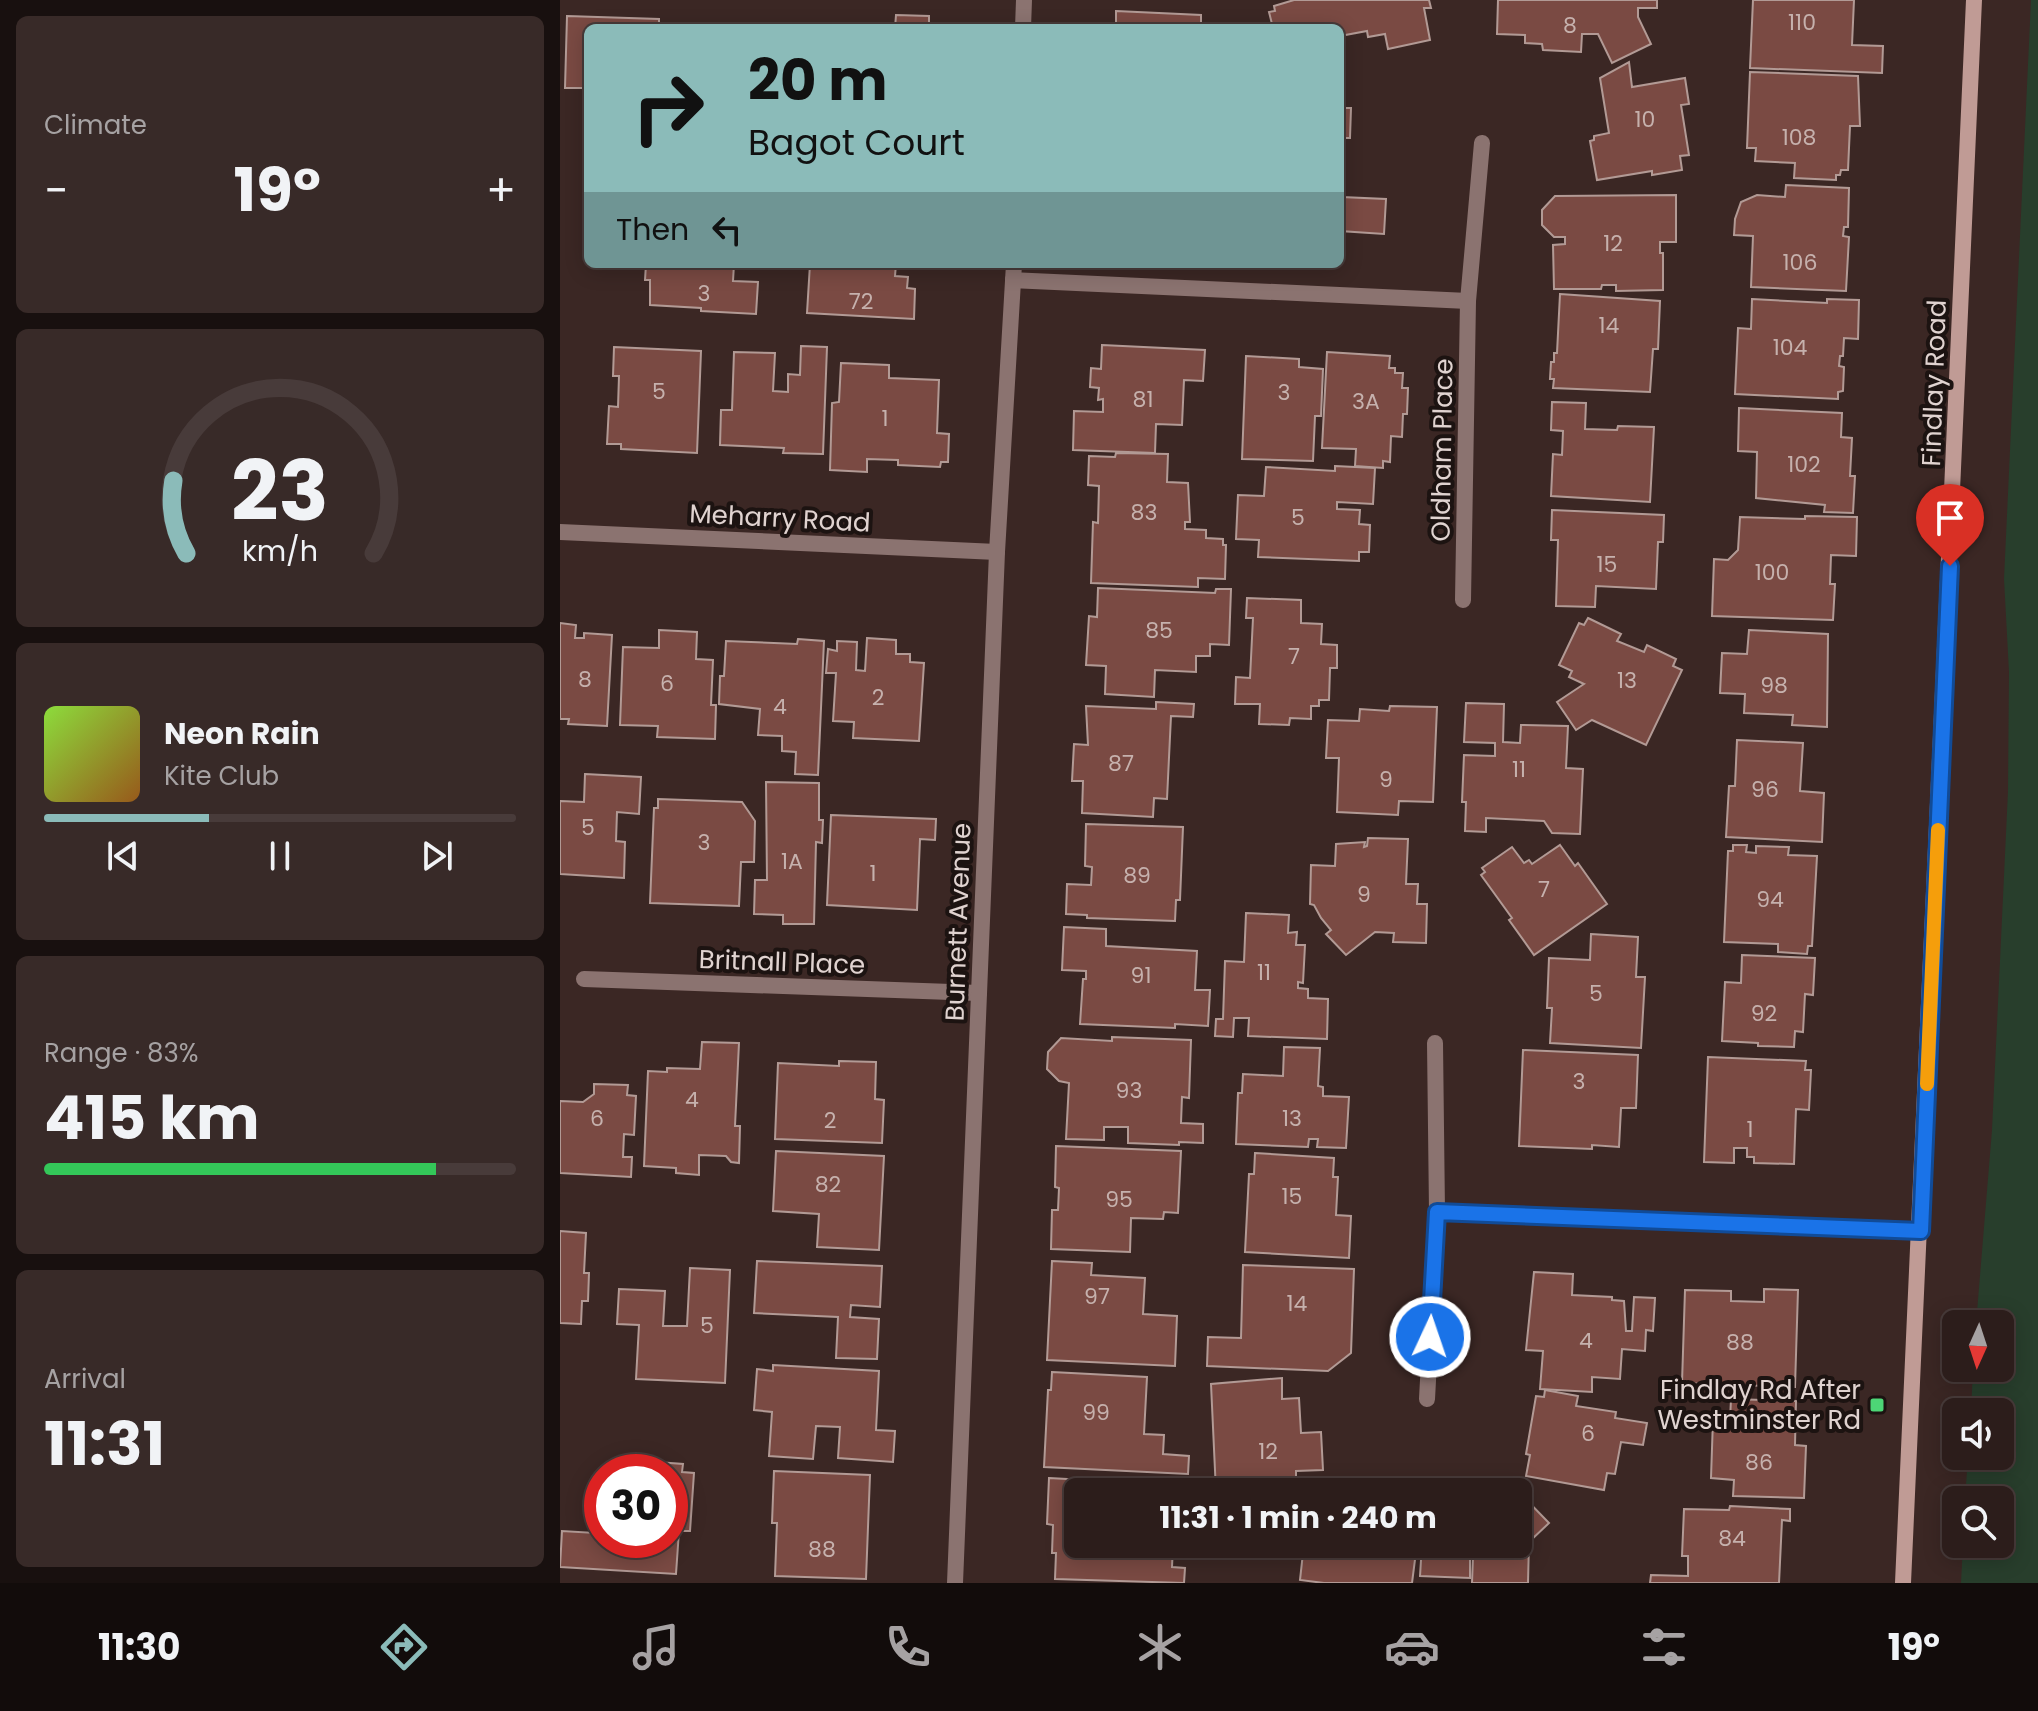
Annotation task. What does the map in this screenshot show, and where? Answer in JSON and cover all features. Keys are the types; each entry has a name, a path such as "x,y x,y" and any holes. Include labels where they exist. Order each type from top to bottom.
{"main road":[{"name":"Findlay Road","path":"1903,1583 1974,0"}],"street":[{"path":"1023,24 1024,0"},
{"name":"Oldham Place","path":"1463,600 1468,301 1482,143"},
{"path":"1013,272 1468,301"},
{"name":"Burnett Avenue","path":"955,1583 997,552 1013,272"},
{"name":"Meharry Road","path":"560,532 997,552"},
{"name":"Britnall Place","path":"584,979 979,993"},
{"path":"1427,1399 1437,1212 1435,1043"},
{"path":"1437,1212 1921,1231"}],"green space":[{"path":"2031,0 2038,0 2038,1583 1961,1583 1962,1558 2014,1558 2014,1486 1966,1486 1967,1470 2014,1470 2014,1398 1972,1398 1972,1382 2014,1382 2014,1310 1977,1310 1992,1130 2008,791 2009,672 2004,579"}],"building":[{"path":"1294,0 1429,0 1431,8 1424,8 1430,40 1388,49 1385,34 1368,37 1367,31 1344,35 1344,24 1272,24 1269,12 1275,11 1274,6"},
{"path":"1498,0 1657,0 1657,8 1638,8 1638,17 1651,44 1612,63 1598,34 1582,34 1581,52 1543,50 1542,44 1525,43 1525,35 1497,34"},
{"path":"1753,0 1854,0 1852,45 1883,46 1882,73 1750,68"},
{"path":"1116,11 1201,15 1201,24 1116,24"},
{"path":"896,15 929,16 929,24 895,24"},
{"path":"567,16 659,19 659,24 584,24 584,88 565,88"},
{"path":"1629,62 1632,87 1685,78 1689,104 1681,105 1689,155 1680,156 1682,170 1652,175 1652,171 1597,180 1590,141 1594,140 1594,136 1609,133 1600,78"},
{"path":"1750,72 1858,76 1860,126 1850,126 1848,170 1841,170 1836,180 1794,178 1795,163 1755,161 1756,148 1747,148"},
{"path":"1344,108 1351,108 1350,138 1345,138 1344,158"},
{"path":"1786,185 1849,188 1848,227 1844,227 1843,236 1849,237 1846,291 1751,287 1753,236 1734,235 1735,219 1741,202 1757,195 1785,197"},
{"path":"1676,195 1676,242 1660,242 1663,290 1616,291 1616,285 1602,285 1601,289 1554,289 1553,245 1565,244 1565,237 1554,237 1542,225 1542,210 1555,196"},
{"path":"1344,197 1386,199 1384,234 1344,231"},
{"path":"646,268 734,268 733,281 758,282 756,314 650,305 650,280 645,280"},
{"path":"810,268 896,268 895,276 908,277 907,288 915,289 914,319 807,313"},
{"path":"1560,294 1660,301 1658,349 1653,349 1650,392 1553,388 1551,362 1554,362 1554,353 1557,353"},
{"path":"1752,299 1827,303 1827,299 1859,300 1858,339 1844,338 1839,366 1844,367 1843,391 1838,392 1838,399 1735,394 1738,328 1751,329"},
{"path":"1102,345 1205,350 1203,381 1184,380 1182,425 1156,424 1155,453 1073,450 1074,411 1103,412 1103,399 1098,400 1099,388 1090,387 1091,368 1101,369"},
{"path":"801,346 827,347 823,454 783,453 784,448 720,445 721,410 732,410 734,352 775,353 773,391 788,392 788,374 800,375"},
{"path":"614,347 701,351 697,453 621,449 621,444 607,444 609,406 618,407 619,376 613,376"},
{"path":"1327,352 1390,356 1389,368 1395,368 1395,373 1403,373 1402,388 1408,388 1407,414 1403,414 1402,437 1391,436 1390,462 1383,461 1383,468 1355,466 1356,449 1322,448"},
{"path":"1246,356 1299,359 1299,367 1323,369 1321,416 1315,416 1313,461 1242,459"},
{"path":"841,363 889,365 889,378 939,380 937,433 949,434 948,462 941,462 940,467 898,465 898,460 867,459 867,472 830,470 832,403 839,402"},
{"path":"1552,402 1586,403 1585,429 1654,427 1650,502 1551,496 1553,454 1562,455 1563,431 1551,430"},
{"path":"1739,408 1842,413 1841,437 1852,438 1850,476 1855,476 1853,513 1824,512 1825,505 1756,498 1757,452 1738,451"},
{"path":"1116,453 1168,454 1167,482 1188,483 1190,522 1185,522 1185,529 1206,530 1206,538 1223,539 1223,545 1226,545 1225,579 1198,578 1198,587 1091,583 1093,522 1098,523 1099,486 1088,485 1089,456 1115,457"},
{"path":"1335,466 1375,468 1373,504 1337,502 1337,509 1360,510 1359,524 1370,525 1369,552 1359,552 1359,561 1258,557 1259,540 1236,539 1238,495 1264,496 1266,467 1335,471"},
{"path":"1552,510 1664,515 1663,542 1658,542 1656,589 1596,586 1595,607 1556,606 1558,540 1551,540"},
{"path":"1805,516 1857,517 1856,556 1831,555 1830,584 1835,584 1833,620 1712,616 1714,559 1728,560 1738,550 1740,517 1805,519"},
{"path":"1098,588 1215,593 1216,589 1231,589 1229,645 1210,644 1210,656 1196,656 1196,672 1155,670 1154,697 1105,694 1106,666 1086,665 1089,616 1097,617"},
{"path":"1247,598 1301,600 1301,623 1322,624 1321,644 1337,645 1337,668 1330,668 1329,700 1319,700 1319,706 1311,706 1311,719 1290,718 1289,725 1259,724 1260,704 1235,704 1236,677 1250,678 1253,618 1246,618"},
{"path":"1588,618 1621,634 1617,641 1644,652 1647,645 1676,659 1673,666 1682,670 1646,745 1592,720 1576,730 1557,702 1584,684 1569,677 1572,671 1559,665 1579,623 1584,625"},
{"path":"560,623 576,625 575,638 584,638 584,633 612,635 607,726 568,724 569,719 560,719"},
{"path":"659,630 697,632 696,659 713,660 711,705 716,705 715,739 657,737 658,726 620,725 623,647 659,648"},
{"path":"1749,630 1828,634 1827,727 1792,725 1793,715 1744,713 1745,694 1720,693 1722,653 1747,654"},
{"path":"867,638 896,640 896,654 910,654 910,662 924,663 919,741 853,738 854,722 833,721 836,673 826,673 828,649 837,651 837,641 857,642 856,670 865,671"},
{"path":"798,639 824,641 818,775 795,774 796,752 782,751 782,736 758,735 760,709 719,704 726,641 797,644"},
{"path":"1156,702 1194,704 1193,717 1171,716 1167,799 1154,798 1153,817 1082,813 1083,781 1072,781 1074,744 1088,745 1086,706 1156,709"},
{"path":"1466,703 1504,704 1503,742 1520,743 1521,725 1568,726 1566,768 1583,769 1580,834 1552,833 1544,821 1486,818 1486,832 1465,831 1466,802 1462,802 1464,755 1495,756 1495,743 1464,742"},
{"path":"1390,706 1437,707 1433,802 1399,801 1398,815 1337,812 1339,758 1326,758 1328,720 1359,721 1360,709 1389,711"},
{"path":"1737,740 1803,743 1800,791 1824,793 1822,842 1726,837 1729,786 1735,786"},
{"path":"585,774 641,777 639,814 617,812 616,841 625,842 624,878 560,874 560,801 584,802"},
{"path":"766,782 819,783 819,820 823,820 822,843 816,842 814,924 783,924 783,915 754,914 755,880 767,880"},
{"path":"658,799 742,802 755,821 754,862 741,862 739,906 650,903 654,808 658,808"},
{"path":"831,815 936,819 935,840 920,839 917,910 827,905"},
{"path":"1086,824 1183,827 1180,900 1176,900 1175,921 1087,918 1087,915 1066,914 1067,884 1091,885 1092,867 1085,866"},
{"path":"1368,838 1408,839 1406,884 1418,884 1417,904 1427,904 1426,943 1393,942 1394,933 1375,932 1346,955 1326,934 1331,930 1314,905 1310,904 1311,865 1335,866 1336,844 1365,842 1364,847"},
{"path":"1560,845 1575,866 1578,863 1607,904 1534,955 1481,875 1485,872 1482,868 1512,847 1524,863 1529,860 1532,864"},
{"path":"1733,845 1747,845 1746,852 1756,853 1756,846 1789,847 1788,855 1817,856 1812,946 1808,946 1807,954 1778,952 1778,944 1724,942 1728,851 1733,851"},
{"path":"1246,913 1289,915 1288,933 1297,932 1296,945 1305,945 1303,983 1298,982 1298,988 1308,989 1308,998 1328,999 1327,1039 1248,1036 1249,1018 1234,1018 1233,1037 1215,1036 1216,1019 1223,1019 1225,961 1244,962"},
{"path":"1064,927 1106,929 1106,946 1197,951 1195,990 1210,990 1208,1026 1175,1024 1175,1028 1080,1024 1086,971 1062,970"},
{"path":"1591,934 1638,937 1636,977 1645,977 1641,1048 1550,1043 1552,1008 1547,1008 1549,958 1590,960"},
{"path":"1742,955 1815,958 1813,995 1805,994 1803,1032 1795,1031 1794,1047 1722,1041 1725,982 1741,983"},
{"path":"1112,1037 1191,1040 1189,1098 1182,1097 1181,1123 1203,1124 1203,1143 1128,1143 1128,1127 1104,1127 1104,1140 1066,1139 1069,1083 1059,1081 1047,1069 1048,1052 1061,1038 1112,1041"},
{"path":"702,1042 739,1043 735,1126 740,1126 739,1163 731,1162 726,1156 699,1155 699,1175 676,1173 676,1168 644,1166 648,1071 700,1069"},
{"path":"1284,1047 1320,1048 1318,1086 1323,1087 1323,1096 1349,1097 1346,1148 1317,1147 1318,1139 1309,1139 1308,1147 1236,1144 1238,1093 1242,1093 1243,1074 1283,1076"},
{"path":"1523,1050 1638,1055 1636,1108 1621,1108 1619,1147 1519,1146"},
{"path":"1708,1057 1806,1061 1805,1070 1811,1070 1809,1110 1796,1109 1794,1164 1754,1163 1754,1157 1747,1157 1747,1148 1734,1148 1734,1163 1704,1162"},
{"path":"839,1061 876,1062 875,1099 884,1100 882,1143 775,1139 778,1063 839,1066"},
{"path":"594,1084 628,1085 627,1095 636,1096 634,1135 624,1134 623,1157 632,1157 631,1177 560,1173 560,1101 583,1102 594,1094"},
{"path":"1056,1146 1181,1151 1178,1213 1164,1212 1163,1219 1131,1218 1130,1252 1051,1249 1052,1210 1058,1210"},
{"path":"776,1151 884,1156 879,1250 817,1247 819,1214 773,1211"},
{"path":"1255,1153 1334,1158 1333,1177 1338,1177 1336,1215 1351,1216 1349,1258 1245,1252 1249,1174 1254,1174"},
{"path":"560,1231 586,1233 584,1273 589,1273 588,1301 582,1301 581,1324 560,1323"},
{"path":"757,1261 882,1266 880,1307 851,1305 850,1317 879,1319 877,1359 836,1358 838,1317 754,1313"},
{"path":"1052,1261 1092,1263 1091,1275 1145,1278 1143,1314 1177,1316 1175,1366 1047,1360"},
{"path":"1243,1265 1354,1269 1351,1353 1328,1371 1207,1366 1208,1337 1241,1338"},
{"path":"690,1268 730,1270 725,1383 636,1379 639,1325 617,1324 619,1289 665,1291 663,1326 687,1326"},
{"path":"1534,1272 1573,1274 1572,1295 1612,1297 1612,1300 1624,1301 1626,1331 1632,1331 1634,1297 1655,1298 1653,1331 1646,1330 1645,1351 1622,1349 1620,1379 1592,1377 1592,1392 1540,1389 1543,1351 1526,1350"},
{"path":"1764,1289 1798,1290 1795,1387 1682,1383 1685,1290 1731,1291 1731,1301 1764,1302"},
{"path":"773,1365 879,1371 876,1430 895,1431 893,1462 838,1458 840,1427 816,1426 813,1459 769,1456 772,1412 754,1410 757,1369 773,1371"},
{"path":"1052,1372 1147,1377 1144,1434 1164,1435 1163,1454 1189,1456 1188,1474 1044,1467 1048,1390 1051,1390"},
{"path":"1282,1378 1282,1399 1299,1398 1301,1433 1321,1432 1323,1470 1296,1471 1296,1478 1215,1478 1211,1384"},
{"path":"1545,1390 1578,1396 1576,1406 1616,1412 1615,1418 1647,1423 1643,1445 1621,1442 1615,1474 1607,1473 1604,1490 1526,1476 1530,1455 1526,1454 1536,1396 1544,1397"},
{"path":"1731,1399 1796,1401 1795,1445 1806,1446 1804,1498 1733,1496 1734,1480 1711,1478 1713,1419 1730,1420"},
{"path":"774,1471 870,1475 866,1579 775,1576 777,1523 772,1523"},
{"path":"688,1472 694,1473 688,1531"},
{"path":"1049,1478 1064,1479 1064,1558 1172,1558 1172,1567 1185,1568 1184,1583 1055,1579 1053,1525 1047,1524"},
{"path":"1532,1505 1549,1523 1532,1539"},
{"path":"1730,1506 1790,1509 1790,1521 1782,1520 1779,1583 1650,1583 1651,1575 1688,1576 1688,1556 1682,1556 1684,1509 1729,1510"},
{"path":"562,1531 584,1532 584,1558 677,1558 676,1574 560,1567"},
{"path":"1302,1558 1415,1558 1412,1583 1300,1580"},
{"path":"1421,1558 1470,1558 1470,1578 1420,1576"},
{"path":"1473,1558 1529,1558 1528,1583 1472,1583"}],"slow traffic":[{"path":"1927,1084 1938,830"}],"place":[{"name":"Findlay Rd After Westminster Rd","path":"1877,1405"}],"route":[{"path":"1430,1337 1437,1212 1921,1231 1950,566"}]}
